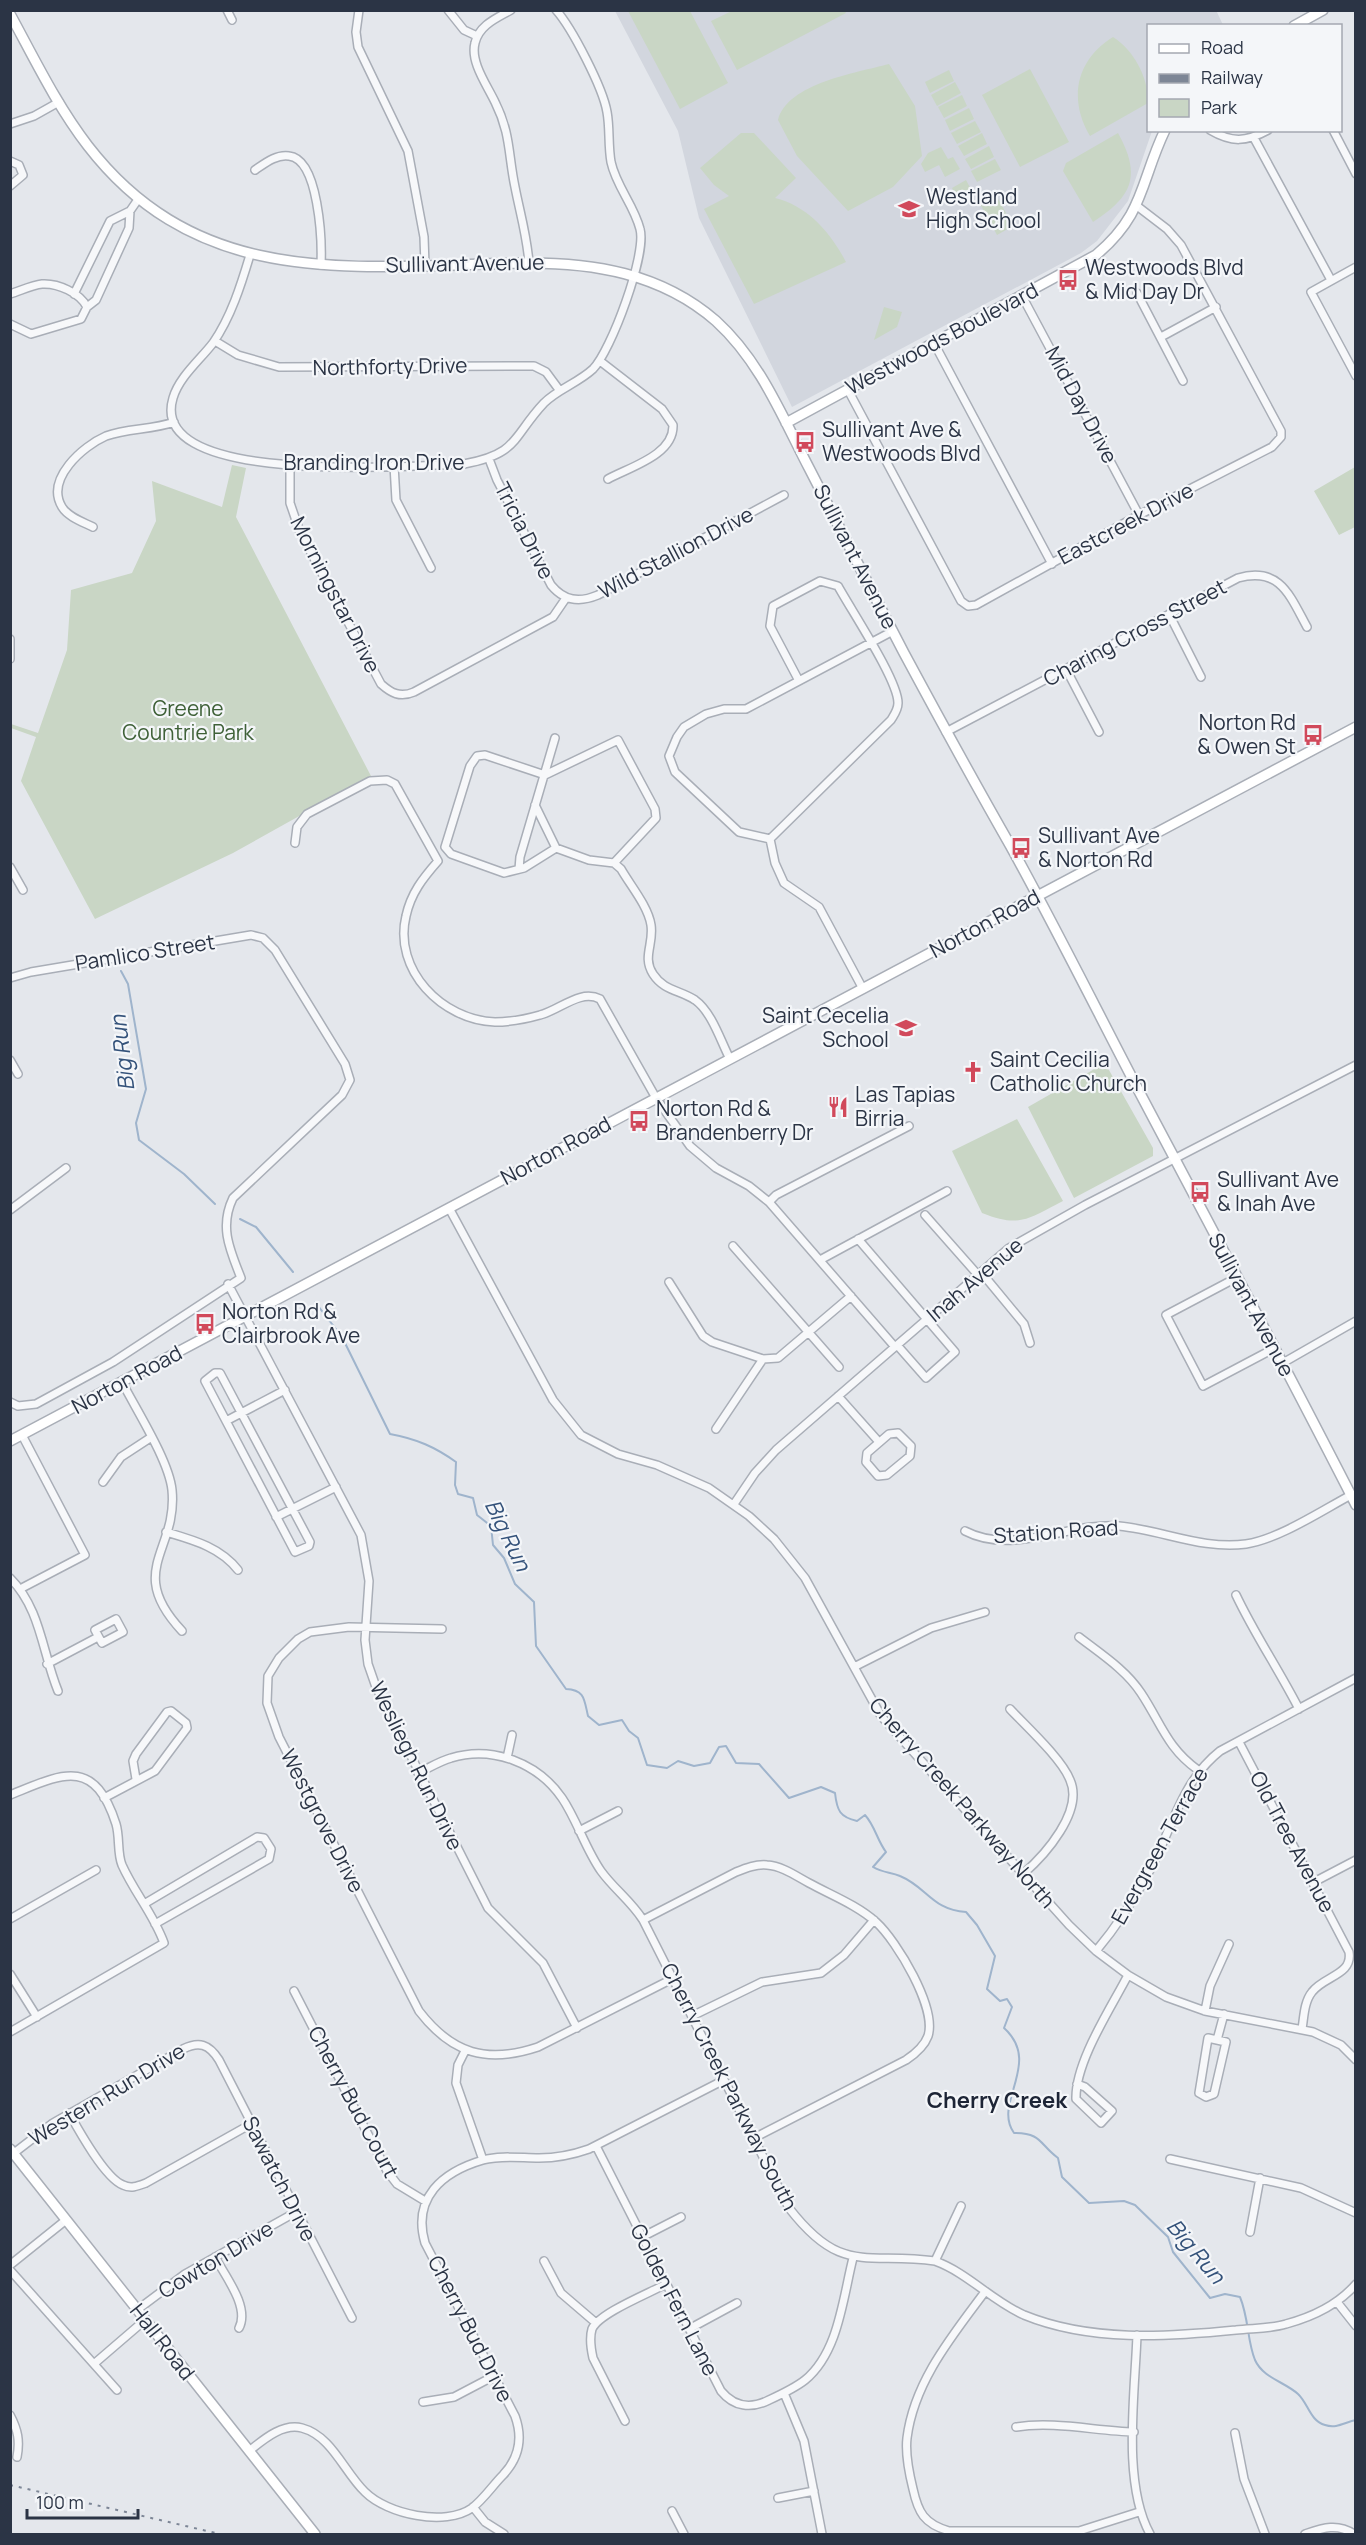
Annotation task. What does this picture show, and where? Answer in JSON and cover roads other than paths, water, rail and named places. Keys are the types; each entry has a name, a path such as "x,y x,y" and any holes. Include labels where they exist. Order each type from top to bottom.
{"street":[{"path":"227,10 232,20"},
{"path":"358,10 356,32 358,47 408,151 424,237 424,264"},
{"path":"448,10 464,30 477,36"},
{"path":"511,10 490,22 477,36 474,50 477,64 504,121 510,144 514,185 527,233 529,263"},
{"name":"Branding Iron Drive","path":"174,422 184,438 204,449 241,459 290,466 464,464 489,459 515,442 539,409 560,391 583,377 600,361 612,340 633,275 642,245 641,231 611,164 604,100 571,33 556,10"},
{"path":"1298,24 1323,10"},
{"name":"Sullivant Avenue","path":"10,14 59,102 89,148 139,198 190,231 250,255 321,265 529,263 584,265 633,275 672,292 715,321 752,362 786,423 946,732 1037,897 1356,1505"},
{"path":"10,124 34,116 59,102"},
{"name":"Westwoods Boulevard","path":"786,423 1096,255 1115,237 1137,206 1164,132"},
{"path":"1215,132 1236,141 1254,138 1264,132"},
{"path":"1334,132 1356,174"},
{"path":"1254,138 1331,280"},
{"path":"255,170 284,155 296,157 304,164 309,173 320,226 321,265"},
{"path":"10,161 19,165 23,175 10,186"},
{"path":"74,294 110,220 130,211 139,198"},
{"path":"1137,206 1160,223 1181,245 1216,307 1161,337"},
{"path":"10,324 26,333 35,334 81,319 87,307 96,300 129,228 130,211"},
{"path":"93,527 66,512 62,507 57,492 65,470 81,453 103,437 126,431 150,430 174,422 172,399 177,388 214,341 234,305 250,255"},
{"path":"1356,267 1311,292 1356,376"},
{"path":"10,294 41,284 53,285 84,300 87,307"},
{"path":"1137,293 1184,381"},
{"name":"Mid Day Drive","path":"1022,296 1139,515"},
{"name":"Eastcreek Drive","path":"848,390 961,601 968,606 976,605 1139,515 1272,447 1281,437 1276,420 1216,307"},
{"name":"Northforty Drive","path":"214,341 238,355 279,367 534,366 546,372 560,391"},
{"path":"934,343 1052,564"},
{"path":"600,361 662,409 673,424 672,438 664,448 608,479"},
{"name":"Tricia Drive","path":"489,459 497,480 551,585 566,598"},
{"path":"394,465 396,500 431,568"},
{"name":"Morningstar Drive","path":"290,466 290,503 300,532 381,684 390,692 402,695 414,692 521,635 553,617 566,598"},
{"name":"Wild Stallion Drive","path":"566,598 579,600 598,595 784,495"},
{"name":"Charing Cross Street","path":"946,732 1238,578 1259,574 1279,582 1307,627"},
{"path":"770,839 828,782 842,765 891,720 897,710 898,702 892,683 838,586 829,581 810,585 773,606 770,618 773,632 798,679"},
{"path":"1169,615 1201,677"},
{"path":"770,839 739,832 714,811 671,766 669,756 672,747 684,727 706,714 724,709 746,709 798,679 893,631"},
{"path":"10,639 13,654 10,659"},
{"path":"1066,669 1099,732"},
{"name":"Norton Road","path":"10,1441 1355,729"},
{"path":"519,869 534,805 555,738"},
{"path":"556,848 519,869 504,873 447,851 446,842 470,766 477,756 485,755 545,775 618,740 655,809 656,818 614,863"},
{"path":"295,843 297,827 307,814 370,781 387,780 395,784 438,861 414,892 405,924 408,957 429,993 449,1008 462,1014 494,1022 540,1015 579,998 595,996 607,1007 656,1098 685,1140 698,1154 769,1202 926,1378 955,1352 858,1239"},
{"path":"534,805 556,848 589,860 614,863 621,869 649,918 651,935 647,960 650,969 662,985 696,1001 704,1008 730,1059"},
{"path":"770,839 775,863 784,883 819,907 863,989"},
{"path":"10,867 23,890"},
{"name":"Pamlico Street","path":"10,978 31,972 251,936 263,938 275,950 345,1064 350,1080 342,1095 243,1186 233,1198 228,1212 226,1234 241,1278 228,1284"},
{"path":"10,1060 18,1074"},
{"name":"Inah Avenue","path":"734,1504 755,1473 776,1450 1009,1248 1033,1233 1356,1065"},
{"path":"769,1202 776,1195 909,1126"},
{"path":"10,1210 66,1168"},
{"path":"820,1260 947,1191"},
{"name":"Cherry Creek Parkway North","path":"449,1208 553,1400 575,1430 610,1450 682,1475 734,1504 774,1539 805,1578 880,1716 1096,1951 1128,1975 1166,1996 1204,2011 1302,2029 1328,2037 1356,2060"},
{"path":"925,1215 1024,1324 1030,1343"},
{"path":"734,1246 839,1367"},
{"path":"1236,1278 1166,1315 1203,1386 1273,1349"},
{"path":"669,1282 704,1336 712,1342 763,1359 778,1358 851,1296"},
{"path":"10,1402 18,1406 36,1404 124,1356 228,1284"},
{"name":"Wesliegh Run Drive","path":"228,1284 365,1545 369,1581 365,1628 368,1664 376,1687 488,1908 543,1963 577,2028"},
{"path":"1281,1364 1356,1321"},
{"path":"716,1429 763,1359"},
{"path":"215,1373 220,1374 243,1413 310,1542 309,1546 295,1552 226,1421 205,1381 215,1373"},
{"path":"122,1382 172,1488 173,1502 155,1565 155,1585 164,1610 182,1631"},
{"path":"226,1421 285,1390"},
{"path":"838,1396 879,1442"},
{"path":"898,1433 908,1441 911,1451 910,1456 883,1476 875,1473 866,1462 867,1453 879,1442 888,1434 898,1433"},
{"path":"20,1589 85,1555 22,1436"},
{"path":"103,1482 121,1457 150,1438"},
{"path":"276,1517 336,1487"},
{"name":"Station Road","path":"965,1531 987,1538 1027,1538 1117,1526 1204,1544 1247,1544 1270,1536 1350,1495"},
{"path":"166,1532 215,1549 230,1559 238,1570"},
{"path":"10,1578 20,1589 35,1615 47,1664 58,1691"},
{"path":"1236,1595 1264,1652 1277,1668 1299,1709"},
{"path":"854,1667 932,1628 985,1612"},
{"name":"Westgrove Drive","path":"442,1629 329,1628 310,1632 287,1648 272,1667 266,1686 267,1704 279,1737 418,2011 439,2034 465,2051"},
{"path":"47,1664 98,1637"},
{"path":"1079,1637 1128,1676 1141,1693 1170,1745 1198,1770"},
{"name":"Evergreen Terrace","path":"1096,1951 1113,1931 1151,1869 1198,1770 1220,1751 1356,1678"},
{"path":"1010,1709 1067,1774 1073,1793 1069,1811 1052,1846 1023,1874"},
{"path":"104,1798 136,1779 155,1771 187,1728 186,1723 171,1711 165,1714 136,1754 133,1761 136,1779"},
{"path":"507,1758 512,1736"},
{"name":"Old Tree Avenue","path":"1239,1742 1350,1952 1347,1967 1313,1990 1307,2003 1302,2029"},
{"name":"Cherry Creek Parkway South","path":"418,1773 451,1758 470,1754 507,1758 538,1773 551,1784 562,1798 601,1871 633,1904 643,1920 789,2208 806,2230 819,2241 853,2258 935,2261 959,2273 984,2293 1014,2310 1047,2323 1083,2331 1137,2336 1284,2325 1321,2312 1337,2302 1356,2284"},
{"path":"10,1795 65,1774 86,1779 104,1798 116,1822 121,1863 164,1943 10,2032"},
{"path":"579,1831 618,1811"},
{"path":"144,1904 257,1837 264,1838 271,1849 269,1859 155,1924"},
{"path":"1314,1882 1356,1860"},
{"path":"643,1920 736,1872 751,1866 768,1864 807,1882 874,1920 893,1941 925,2002 930,2019 927,2037 919,2050 906,2060 754,2138"},
{"path":"10,1919 96,1870"},
{"path":"692,2016 762,1982 821,1973 844,1955 874,1920"},
{"path":"1204,2011 1210,1986 1229,1944"},
{"path":"10,1974 37,2017"},
{"path":"1077,2084 1085,2087 1112,2111 1101,2123 1076,2099 1077,2084 1084,2062 1128,1975"},
{"path":"483,2160 456,2082 458,2065 465,2051 502,2056 518,2054 577,2028 672,1979"},
{"name":"Cherry Bud Court","path":"294,1991 387,2171 403,2189 425,2201"},
{"path":"1217,2040 1224,2014"},
{"path":"1208,2038 1217,2040 1226,2042 1214,2094 1206,2097 1199,2093 1208,2038"},
{"name":"Western Run Drive","path":"12,2151 69,2114 183,2049 192,2044 202,2044"},
{"name":"Sawatch Drive","path":"202,2044 213,2050 219,2060 351,2318"},
{"path":"425,2201 445,2179 483,2160 565,2157 596,2146 724,2080"},
{"path":"69,2114 82,2137 113,2177 120,2184 130,2187 146,2183 251,2124"},
{"name":"Golden Fern Lane","path":"596,2146 721,2391 728,2399 748,2406 760,2404 806,2379 823,2360 829,2348 853,2258"},
{"name":"Hall Road","path":"12,2151 315,2535"},
{"path":"1170,2159 1301,2188 1356,2212"},
{"path":"1250,2232 1260,2178"},
{"name":"Cherry Bud Drive","path":"249,2451 277,2432 298,2427 319,2436 366,2493 376,2500 400,2511 440,2518 463,2513 473,2507 508,2470 519,2444 518,2424 425,2243 421,2222 425,2201"},
{"path":"935,2261 961,2206"},
{"name":"Cowton Drive","path":"137,2310 185,2274 296,2212"},
{"path":"642,2237 681,2217"},
{"path":"10,2265 66,2220"},
{"path":"215,2257 241,2307 242,2321 239,2328"},
{"path":"544,2261 561,2293 596,2323"},
{"path":"10,2270 117,2390"},
{"path":"625,2421 593,2358 591,2337 596,2323 666,2284"},
{"path":"984,2293 944,2346 930,2371 914,2410 907,2438 907,2456 919,2513 936,2527 965,2533 1079,2531 1139,2512"},
{"path":"1337,2302 1356,2326"},
{"path":"689,2328 737,2303"},
{"path":"94,2364 145,2320"},
{"path":"1137,2336 1133,2477 1139,2512 1150,2535"},
{"path":"423,2402 454,2397 494,2376"},
{"path":"784,2393 804,2441 822,2535"},
{"path":"10,2415 17,2428 19,2445 17,2457"},
{"path":"1016,2427 1034,2424 1134,2432"},
{"path":"1235,2433 1244,2479 1265,2535"},
{"path":"778,2498 814,2491"},
{"path":"473,2507 484,2522 504,2535"},
{"path":"672,2511 684,2535"},
{"path":"1305,2535 1326,2527 1344,2529 1354,2535"}],"waterway":[{"name":"Big Run","path":"121,971 128,984 146,1089 136,1123 139,1140 184,1174 215,1204"},
{"name":"Big Run","path":"240,1219 256,1227 293,1272"},
{"name":"Big Run","path":"315,1302 342,1337 390,1434 425,1444 456,1462 455,1485 458,1494 473,1498 477,1515 491,1526 493,1545 504,1558 515,1584 534,1602 536,1646 566,1689 577,1691 583,1696 588,1716 599,1725 622,1720 629,1731 638,1738 647,1765 667,1768 678,1761 694,1766 710,1763 719,1747 726,1746 736,1763 759,1764 789,1798 821,1787 835,1793 838,1809 843,1815 857,1821 865,1815 886,1852 873,1867 909,1881 945,1907 966,1912 977,1925 995,1956 987,1989 1000,2001 1007,1999 1012,2007 1004,2028 1015,2041 1019,2055 1019,2069 1009,2109 1009,2121 1014,2133 1030,2135 1039,2140 1058,2158 1062,2177 1089,2203 1124,2201 1135,2205 1168,2237 1173,2252 1210,2298 1225,2294 1240,2297 1255,2360 1269,2376 1298,2394 1316,2420 1333,2426 1356,2420"}],"railway":[{"path":"10,2485 220,2534"}],"place":[{"name":"Westland High School","path":"909,209"},
{"name":"Westwoods Blvd & Mid Day Dr","path":"1068,280"},
{"name":"Sullivant Ave & Westwoods Blvd","path":"805,442"},
{"name":"Norton Rd & Owen St","path":"1313,735"},
{"name":"Sullivant Ave & Norton Rd","path":"1021,848"},
{"name":"Saint Cecelia School","path":"906,1028"},
{"name":"Saint Cecilia Catholic Church","path":"973,1072"},
{"name":"Las Tapias Birria","path":"838,1107"},
{"name":"Norton Rd & Brandenberry Dr","path":"639,1121"},
{"name":"Sullivant Ave & Inah Ave","path":"1200,1192"},
{"name":"Norton Rd & Clairbrook Ave","path":"205,1324"}],"district":[{"name":"Cherry Creek","path":"997,2100"}],"park label":[{"name":"Greene Countrie Park","path":"188,721"}]}
